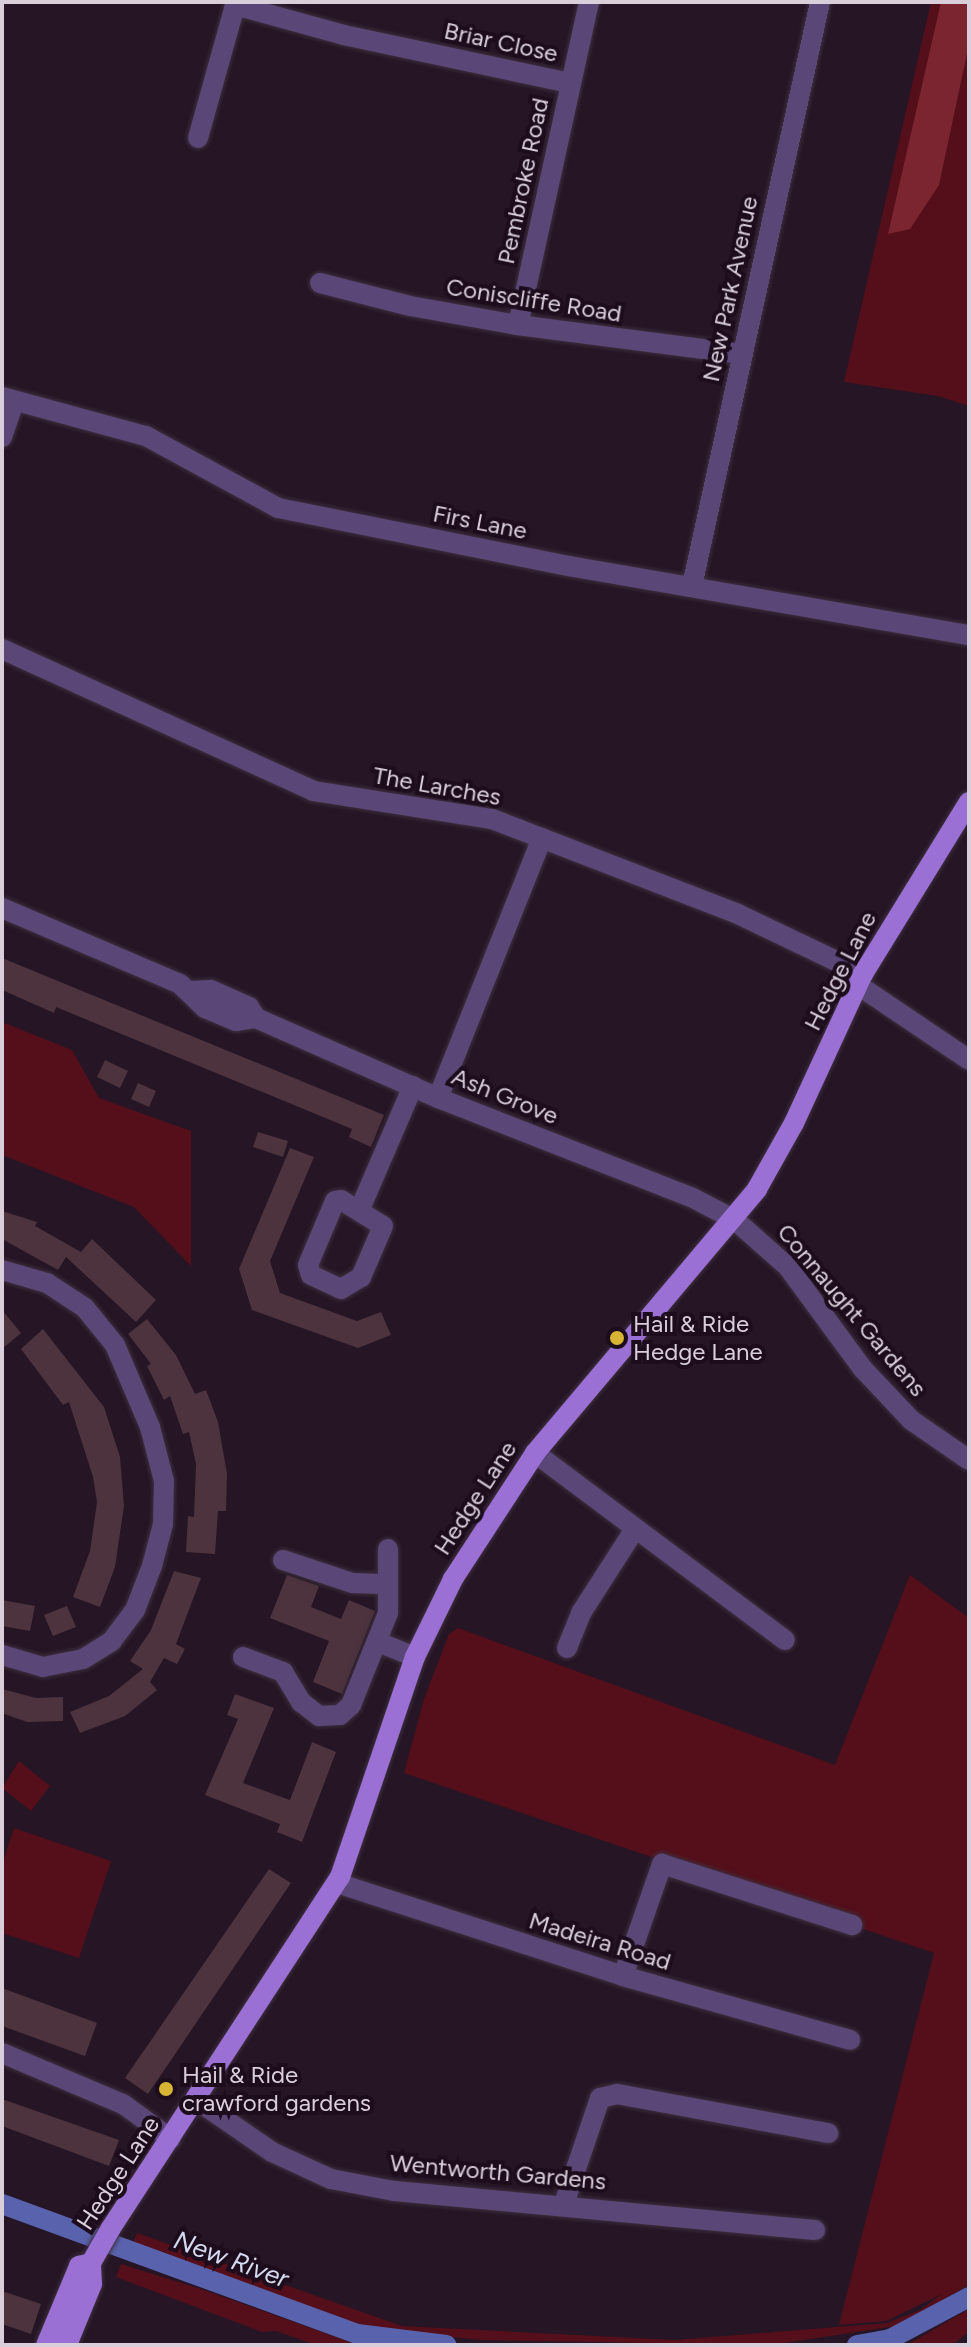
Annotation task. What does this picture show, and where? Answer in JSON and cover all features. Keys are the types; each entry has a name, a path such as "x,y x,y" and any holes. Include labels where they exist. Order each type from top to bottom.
{"main road":[{"name":"Hedge Lane","path":"67,2345 92,2284 92,2261 111,2228 198,2101 337,1883 357,1838 415,1657 453,1579 535,1453 607,1363 735,1220 794,1123 861,980 969,802"},
{"name":"Hedge Lane","path":"46,2345 79,2266 92,2261"}],"street":[{"name":"Pembroke Road","path":"518,325 589,2"},
{"name":"New Park Avenue","path":"692,586 820,2"},
{"name":"Briar Close","path":"235,4 344,35 570,83"},
{"path":"198,138 235,4"},
{"name":"Coniscliffe Road","path":"320,283 410,306 518,325 742,354"},
{"path":"2,437 8,399"},
{"name":"Firs Lane","path":"8,399 146,436 278,508 969,635"},
{"name":"The Larches","path":"2,649 313,791 492,819 738,914 861,980 969,1060"},
{"path":"438,1098 542,838"},
{"name":"Ash Grove","path":"2,908 191,991 211,990 249,1007 256,1018 438,1098 691,1197 735,1220"},
{"path":"360,1209 413,1086"},
{"name":"Connaught Gardens","path":"735,1220 788,1267 863,1369 911,1420 969,1460"},
{"path":"2,1270 47,1283 85,1308 115,1345 150,1427 164,1481 163,1524 152,1566 135,1610 112,1641 83,1659 43,1667 2,1655"},
{"path":"535,1453 785,1640"},
{"path":"567,1648 581,1613 635,1529"},
{"path":"243,1657 283,1672 301,1702 319,1716 340,1715 351,1705 388,1613 388,1549"},
{"path":"283,1560 352,1583 387,1584"},
{"path":"378,1642 415,1657"},
{"path":"623,1976 662,1864 852,1925"},
{"name":"Madeira Road","path":"337,1883 623,1976 850,2040"},
{"path":"2,2053 123,2104 171,2139"},
{"path":"564,2204 600,2098 617,2094 828,2133"},
{"name":"Wentworth Gardens","path":"198,2101 272,2152 331,2179 394,2191 564,2204 815,2230"}],"shaded area":[{"path":"931,2 969,2 969,406 938,396 844,382"},
{"path":"941,2 969,2 969,44 939,185 910,229 888,234"},
{"path":"2,1022 72,1050 99,1098 191,1131 191,1266 134,1207 2,1155"},
{"path":"910,1575 969,1618 969,2285 896,2326 771,2345 482,2340 368,2330 334,2321 133,2243 137,2233 402,2326 675,2340 887,2323 920,2310 942,2294 886,2321 839,2325 934,1953 404,1773 424,1699 449,1634 458,1628 835,1765"},
{"path":"19,1761 50,1786 31,1811 2,1788"},
{"path":"14,1828 111,1861 79,1958 2,1933 2,1865"},
{"path":"121,2264 358,2345 316,2345 276,2331 262,2332 116,2277"},
{"path":"969,2309 969,2332 953,2344 907,2345"}],"building":[{"path":"2,958 384,1115 371,1147 349,1137 352,1129 56,1007 54,1013 2,990"},
{"path":"105,1060 128,1071 120,1088 97,1077"},
{"path":"138,1083 156,1091 149,1107 131,1099"},
{"path":"258,1132 288,1141 283,1157 253,1147"},
{"path":"290,1148 314,1157 270,1261 280,1293 357,1321 381,1312 391,1335 358,1348 252,1310 239,1269"},
{"path":"2,1211 37,1222 35,1226 81,1252 92,1239 156,1300 136,1322 66,1257 58,1270 2,1239"},
{"path":"2,1310 21,1333 2,1349"},
{"path":"147,1319 176,1355 195,1394 206,1390 218,1422 227,1474 226,1511 218,1511 215,1554 186,1552 188,1516 194,1517 196,1464 189,1432 183,1434 170,1396 164,1400 147,1366 151,1364 128,1334"},
{"path":"43,1329 104,1407 120,1457 124,1506 115,1567 100,1607 73,1597 90,1551 97,1502 93,1477 69,1402 63,1405 21,1349"},
{"path":"174,1571 201,1578 176,1644 185,1649 177,1664 164,1658 150,1682 157,1690 125,1716 80,1733 70,1712 109,1696 143,1669 130,1661 151,1630"},
{"path":"287,1575 319,1586 311,1607 341,1619 349,1600 375,1611 342,1694 313,1682 329,1641 270,1618"},
{"path":"2,1600 35,1606 30,1631 2,1626"},
{"path":"67,1606 76,1627 53,1636 44,1615"},
{"path":"2,1689 36,1698 63,1697 63,1721 27,1722 2,1713"},
{"path":"235,1694 274,1708 243,1783 290,1800 312,1742 336,1752 302,1842 277,1832 280,1824 205,1795 238,1719 227,1715"},
{"path":"269,1869 291,1883 148,2094 125,2078"},
{"path":"2,1988 97,2023 85,2056 2,2026"},
{"path":"2,2099 119,2140 109,2166 2,2126"},
{"path":"2,2291 41,2304 31,2334 2,2324"}],"waterway":[{"name":"New River","path":"2,2204 357,2334 446,2345"},
{"name":"New River","path":"857,2345 890,2339 969,2297"}],"place":[{"name":"Hail & Ride Hedge Lane","path":"617,1338"},
{"name":"Hail & Ride crawford gardens","path":"166,2089"}]}
